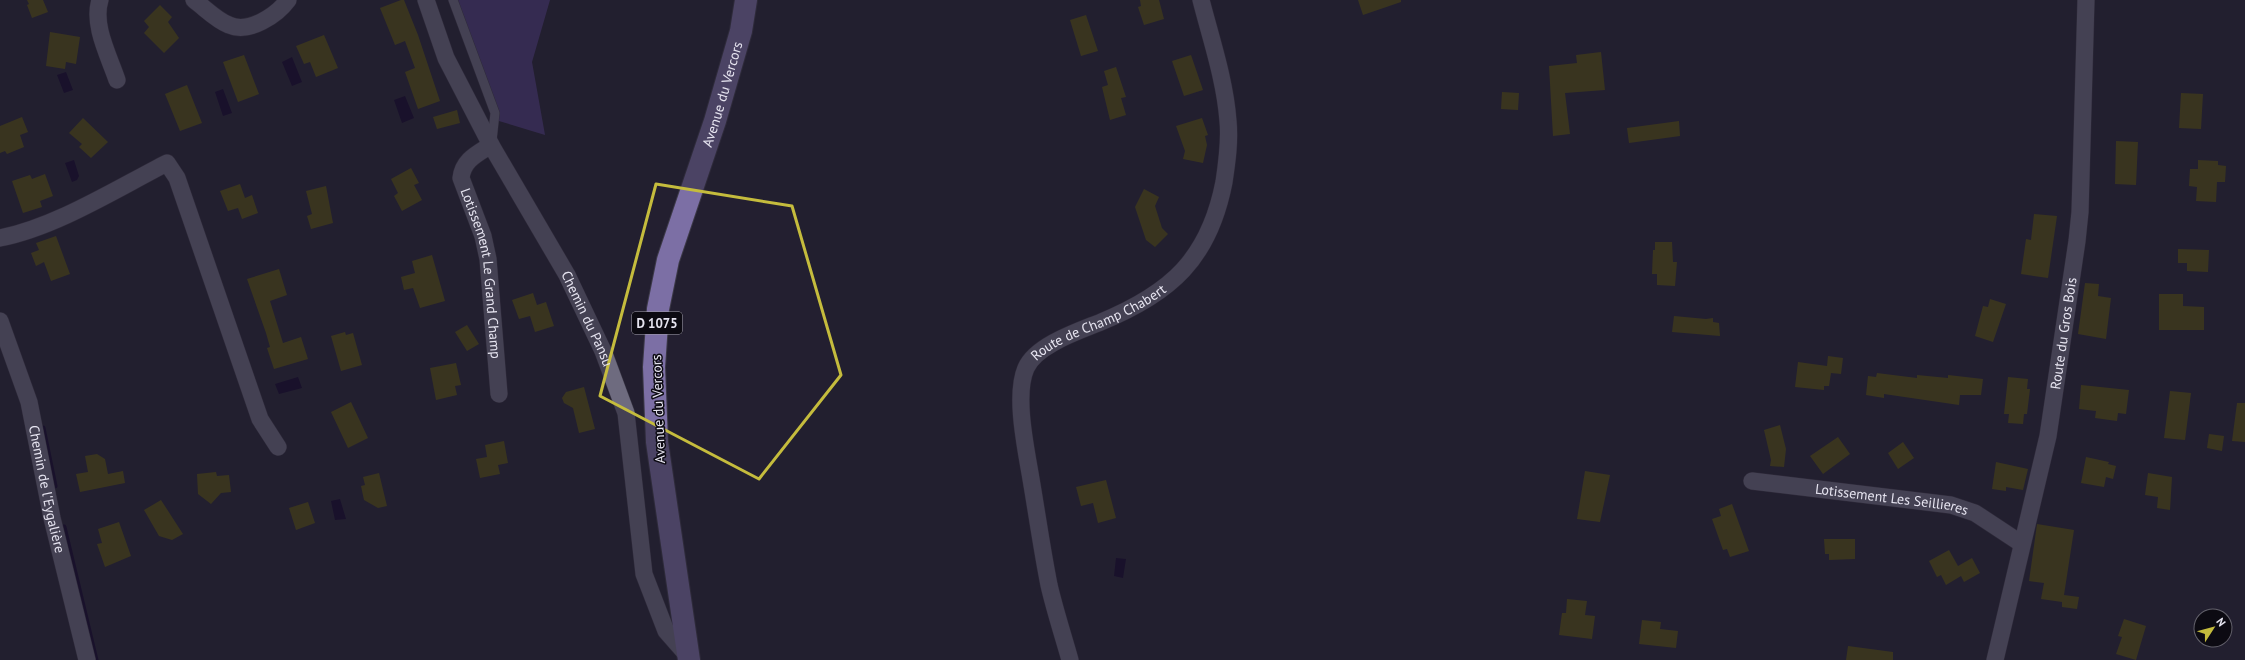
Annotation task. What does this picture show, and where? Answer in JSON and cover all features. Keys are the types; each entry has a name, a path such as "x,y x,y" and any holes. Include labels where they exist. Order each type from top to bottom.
{"main road":[{"name":"Avenue du Vercors","path":"688,658 657,442 654,367 658,309 668,260 715,121 741,31 746,0"}],"street":[{"path":"100,0 97,10 98,24 117,80"},
{"path":"194,0 230,26 244,27 259,23 273,16 288,0"},
{"name":"Chemin du Pansu","path":"426,0 446,58 491,145 567,275 603,351 626,413 644,574 666,631 688,658"},
{"name":"Route de Champ Chabert","path":"1070,660 1050,586 1024,431 1021,387 1027,367 1040,353 1060,339 1134,309 1164,288 1188,266 1209,231 1219,206 1228,159 1228,121 1222,84 1201,0"},
{"name":"Route du Gros Bois","path":"1995,660 2048,436 2077,242 2080,212 2086,0"},
{"name":"Lotissement Le Grand Champ","path":"491,145 469,159 462,169 461,178 483,236 488,259 499,394"},
{"path":"0,238 18,235 80,208 167,163 177,178 260,419 278,447"},
{"name":"Chemin de l'Eygalière","path":"0,321 29,402 52,518 87,660"},
{"name":"Lotissement Les Seillieres","path":"1752,481 1951,505 1975,513 2022,544"}],"lane":[{"path":"453,0 495,113 491,145"}],"highlighted area":[{"path":"656,184 792,206 841,375 759,479 600,396"}],"shaded area":[{"path":"451,0 550,0 532,62 545,135 499,121"},
{"path":"292,57 302,82 292,86 282,62"},
{"path":"66,72 73,90 64,93 57,75"},
{"path":"223,89 232,113 223,116 215,92"},
{"path":"405,96 414,118 402,123 394,100"},
{"path":"74,160 79,176 77,180 72,182 65,163"},
{"path":"298,377 302,388 279,394 275,384"},
{"path":"340,499 346,519 335,520 331,501"},
{"path":"1116,558 1126,559 1123,578 1114,576"}],"building":[{"path":"27,0 43,0 48,12 32,18 27,5 29,4"},
{"path":"404,0 418,35 440,101 418,109 405,72 415,68 405,41 395,45 380,8"},
{"path":"1140,0 1159,0 1164,19 1144,25 1138,7 1141,6"},
{"path":"1358,0 1401,0 1401,2 1363,15"},
{"path":"160,5 172,17 168,22 179,38 164,53 144,33 149,27 144,21"},
{"path":"1086,15 1098,51 1081,56 1070,20"},
{"path":"50,32 80,37 76,64 66,62 65,69 46,66"},
{"path":"324,35 338,68 316,77 310,62 304,64 296,46"},
{"path":"1601,52 1605,90 1565,93 1570,134 1553,136 1549,66 1577,63 1576,55"},
{"path":"244,55 259,94 238,102 223,62"},
{"path":"1191,55 1203,90 1184,96 1172,61"},
{"path":"1116,67 1126,97 1121,98 1126,115 1110,120 1102,87 1108,85 1104,71"},
{"path":"187,85 202,123 180,131 165,94"},
{"path":"1502,92 1519,93 1518,110 1501,109"},
{"path":"2181,93 2203,94 2201,129 2179,128"},
{"path":"457,110 460,123 437,129 433,117"},
{"path":"22,117 28,132 20,135 24,147 7,154 5,151 0,153 0,126"},
{"path":"83,118 108,142 91,158 79,147 82,144 69,133"},
{"path":"1202,118 1208,135 1205,136 1207,145 1203,163 1183,159 1185,151 1176,126"},
{"path":"1679,121 1680,136 1629,143 1627,128"},
{"path":"2116,141 2138,142 2136,185 2115,184"},
{"path":"2198,160 2218,161 2218,165 2226,166 2225,182 2217,182 2216,202 2196,201 2197,187 2189,186 2190,169 2198,169"},
{"path":"411,168 419,183 414,185 422,200 402,211 394,196 398,193 391,179"},
{"path":"45,174 53,196 40,201 42,207 23,213 12,181 30,175 32,179"},
{"path":"240,184 245,198 252,195 258,213 242,219 238,208 228,211 220,191"},
{"path":"326,186 333,223 311,229 307,216 312,214 306,191"},
{"path":"1144,189 1159,197 1155,206 1162,228 1168,234 1155,247 1146,240 1135,207"},
{"path":"2034,214 2057,216 2048,278 2021,274 2026,239 2031,240"},
{"path":"56,236 70,274 51,281 44,262 36,266 31,253 39,250 36,243"},
{"path":"1655,242 1672,242 1673,262 1677,262 1675,286 1657,285 1657,274 1652,274 1653,250 1655,250"},
{"path":"2178,249 2209,250 2208,272 2187,271 2187,263 2178,263"},
{"path":"432,255 445,301 420,308 413,288 404,290 401,277 415,273 412,261"},
{"path":"279,269 287,295 270,301 283,343 301,337 308,359 274,369 267,348 270,347 266,333 247,279"},
{"path":"2085,283 2099,284 2098,296 2111,298 2106,339 2078,334"},
{"path":"533,293 537,305 546,302 554,326 535,332 530,316 519,319 512,300"},
{"path":"2159,294 2183,294 2183,306 2204,307 2204,330 2159,330"},
{"path":"1990,299 2006,304 1993,342 1975,336 1983,306 1988,307"},
{"path":"1674,316 1706,319 1713,318 1713,322 1719,323 1720,336 1672,332"},
{"path":"467,325 479,344 467,351 455,332"},
{"path":"345,332 346,335 353,333 362,365 341,371 331,336"},
{"path":"1828,356 1843,358 1841,374 1831,373 1829,386 1824,386 1824,390 1795,387 1798,362 1827,366"},
{"path":"456,363 461,385 455,386 457,395 436,400 430,368"},
{"path":"1877,373 1917,378 1917,375 1948,378 1948,375 1983,379 1981,395 1960,395 1959,405 1884,394 1884,398 1866,395 1868,376 1876,377"},
{"path":"2008,377 2028,379 2027,389 2030,389 2027,414 2024,414 2023,424 2008,423 2009,414 2004,414"},
{"path":"2081,385 2129,390 2126,414 2118,413 2117,421 2095,418 2096,411 2079,409"},
{"path":"584,387 595,429 579,433 573,408 564,403 562,398 566,392"},
{"path":"2170,391 2191,393 2185,440 2164,438"},
{"path":"351,402 368,438 348,448 331,412"},
{"path":"2237,403 2245,403 2245,442 2232,441"},
{"path":"1780,425 1786,449 1784,467 1770,466 1771,460 1764,430"},
{"path":"2209,434 2224,436 2222,451 2207,448"},
{"path":"1838,437 1850,454 1823,474 1810,456"},
{"path":"504,441 508,463 498,465 500,474 480,478 476,459 487,457 485,445"},
{"path":"1903,442 1914,458 1898,469 1888,453"},
{"path":"97,454 105,459 108,474 123,471 125,483 80,492 76,474 88,472 85,456"},
{"path":"2086,457 2109,462 2108,464 2116,466 2113,479 2106,477 2104,487 2081,483"},
{"path":"1996,462 2028,469 2023,490 2006,487 2006,491 1992,489"},
{"path":"1585,471 1610,475 1600,522 1577,519"},
{"path":"216,472 217,476 229,475 231,492 221,493 211,504 198,494 197,474"},
{"path":"379,473 387,506 378,508 364,500 361,486 365,485 363,477"},
{"path":"2148,473 2172,477 2170,510 2157,508 2158,497 2145,495"},
{"path":"1106,480 1116,518 1098,523 1093,503 1081,506 1076,487"},
{"path":"161,500 183,534 172,540 159,536 144,510"},
{"path":"308,502 315,523 296,530 289,508"},
{"path":"1732,504 1749,551 1730,557 1727,549 1723,550 1712,519 1721,516 1719,509"},
{"path":"119,522 131,556 105,567 97,544 102,543 98,529"},
{"path":"2037,524 2074,530 2064,595 2079,597 2077,609 2062,607 2062,602 2041,599 2044,583 2029,581"},
{"path":"1824,539 1855,539 1855,559 1829,560 1829,554 1825,554"},
{"path":"1949,550 1958,566 1972,558 1980,573 1964,582 1961,576 1946,585 1941,575 1937,577 1929,561"},
{"path":"1567,599 1587,601 1585,615 1595,616 1592,639 1559,635 1562,613 1566,613"},
{"path":"2124,619 2146,626 2136,660 2116,654 2122,637 2118,636"},
{"path":"1642,620 1661,622 1660,629 1678,631 1676,648 1639,644"},
{"path":"1848,646 1893,652 1893,660 1846,660"}],"waterway":[{"path":"43,428 55,486"},
{"path":"64,527 96,660"}]}
